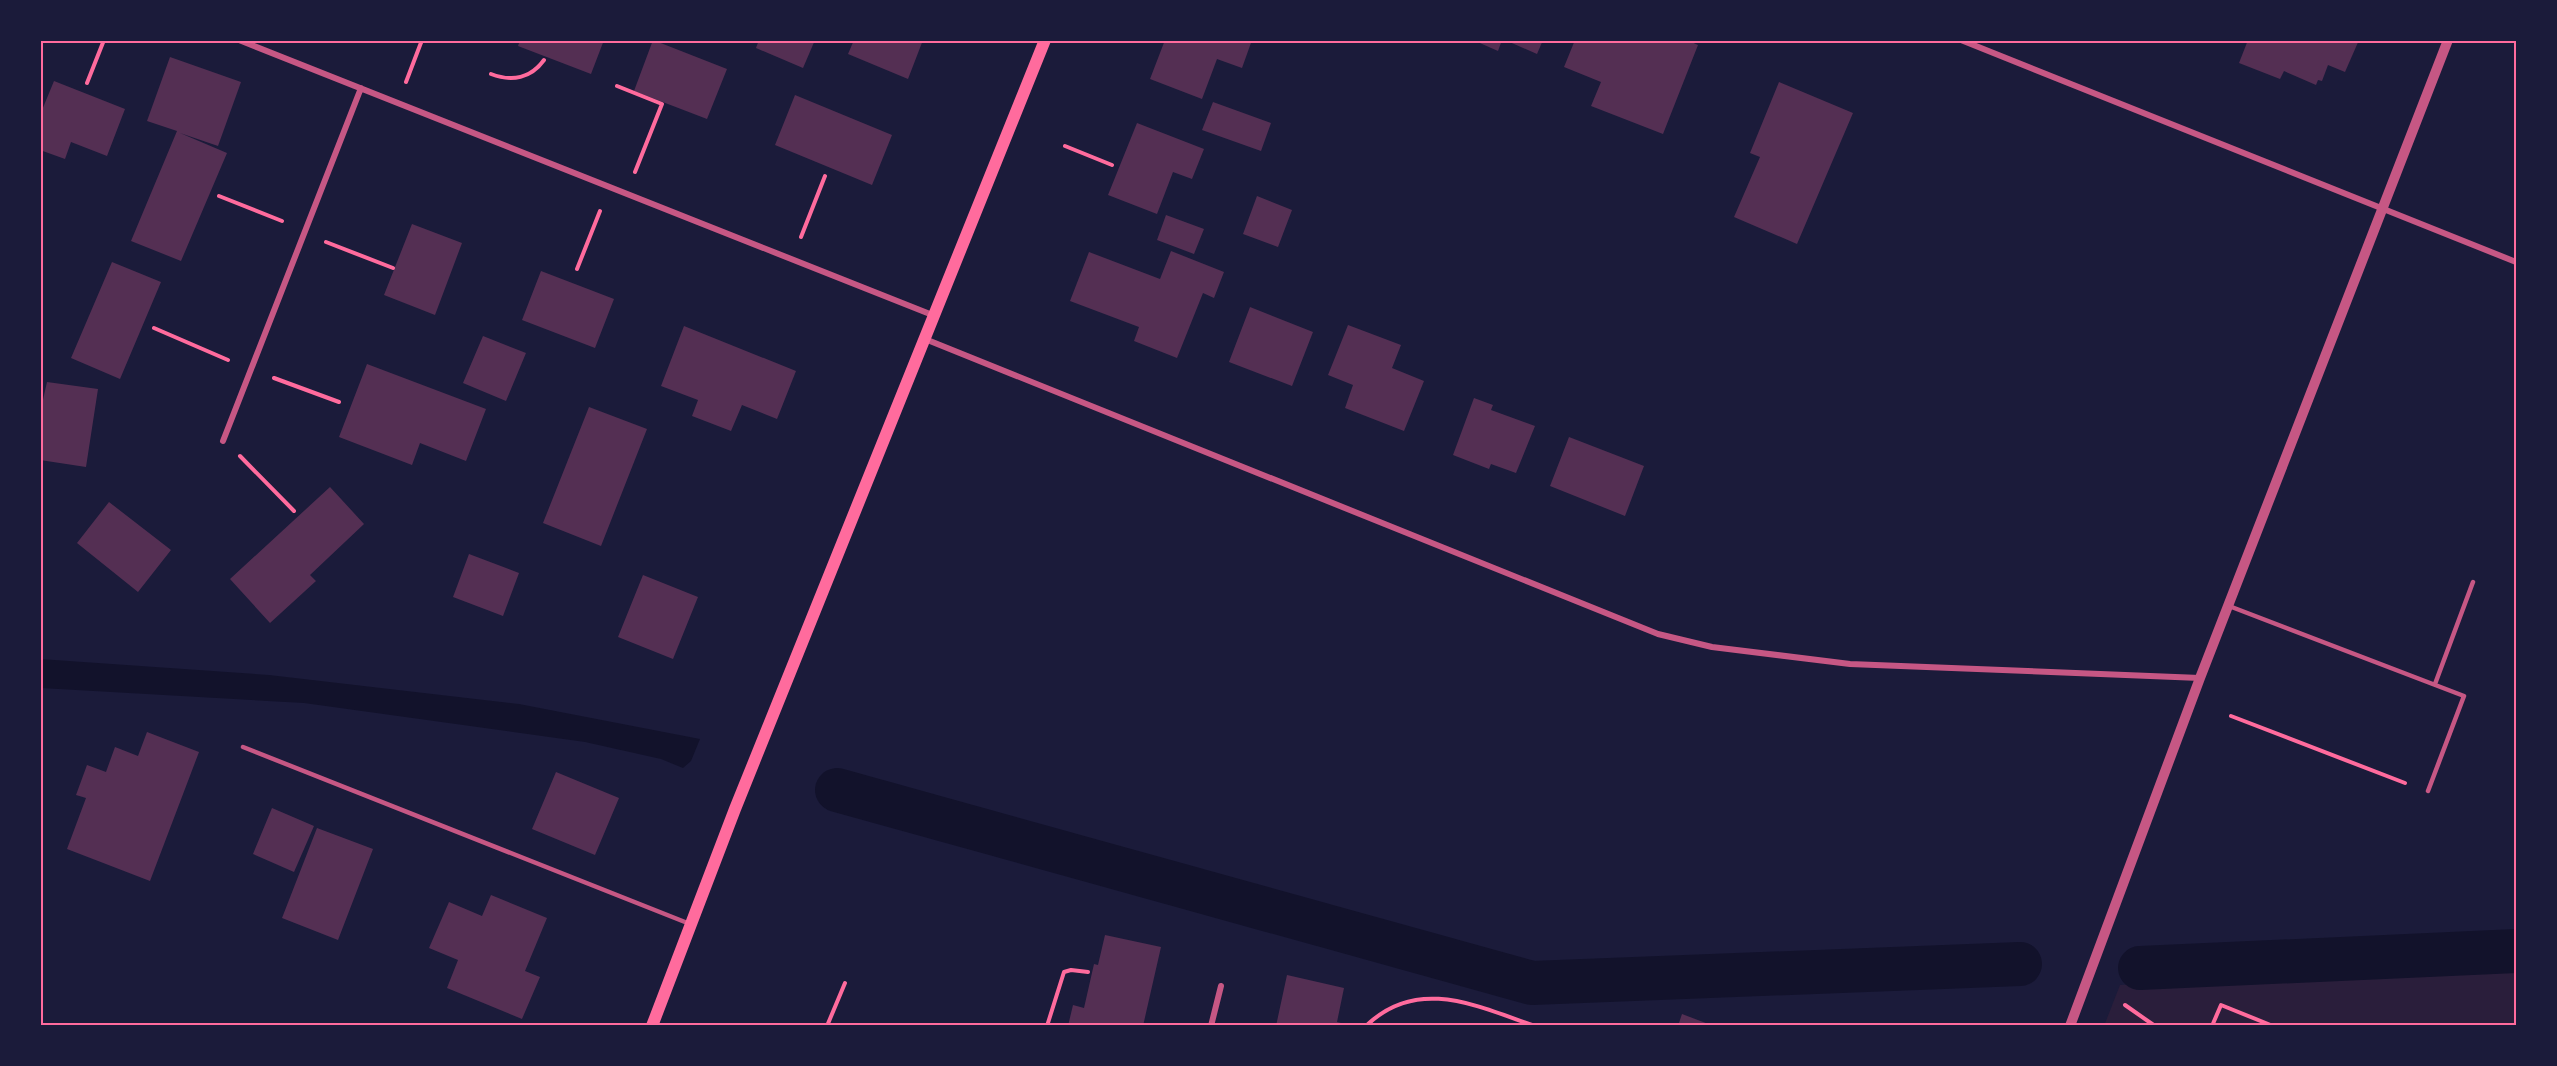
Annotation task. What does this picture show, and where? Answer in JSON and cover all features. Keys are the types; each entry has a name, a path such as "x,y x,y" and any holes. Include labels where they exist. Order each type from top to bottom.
{"main road":[{"path":"652,1026 735,809 1045,40"}],"street":[{"path":"239,40 935,316"},
{"path":"1961,40 2517,262"},
{"path":"2070,1026 2200,678 2448,40"},
{"path":"223,441 361,88"},
{"path":"925,339 1658,634 1712,646 1851,664 2200,678"},
{"path":"1211,1026 1221,986"}],"lane":[{"path":"2435,684 2473,582"},
{"path":"2229,606 2464,696 2428,791"},
{"path":"243,747 692,925"}],"path":[{"path":"87,82 104,40"},
{"path":"398,102 422,40"},
{"path":"491,74 520,78 537,70 544,60"},
{"path":"617,86 662,104 626,193"},
{"path":"1065,146 1112,165"},
{"path":"792,259 825,176"},
{"path":"577,268 609,187"},
{"path":"219,196 393,268"},
{"path":"154,328 250,370 339,402"},
{"path":"223,441 266,480 294,511"},
{"path":"2231,716 2428,791"},
{"path":"1047,1026 1064,972 1071,970 1088,972"},
{"path":"827,1026 845,983"},
{"path":"1366,1026 1381,1011 1402,1002 1420,998 1443,998 1475,1005 1535,1026"},
{"path":"2125,1005 2155,1026"},
{"path":"2212,1026 2220,1005 2273,1026"}],"shaded area":[{"path":"40,659 269,675 519,704 700,739 691,761 683,768 661,759 585,742 304,703 41,688"},
{"path":"2516,964 2516,1025 2104,1026 2120,985"}],"building":[{"path":"520,40 604,40 591,74 518,46"},
{"path":"653,40 727,69 707,119 634,91"},
{"path":"759,40 815,40 803,68 756,48"},
{"path":"854,40 923,40 908,79 848,54"},
{"path":"1165,40 1252,40 1242,68 1217,59 1202,99 1150,79"},
{"path":"1473,40 1502,40 1498,51"},
{"path":"1505,40 1543,40 1537,54"},
{"path":"1575,40 1687,40 1698,45 1663,134 1591,106 1601,82 1564,67"},
{"path":"2248,40 2359,40 2345,72 2328,65 2322,81 2318,80 2316,85 2284,71 2280,79 2239,63"},
{"path":"170,57 241,82 218,146 180,133 227,153 181,261 131,241 177,131 147,121"},
{"path":"54,81 125,109 107,156 71,142 65,159 40,150 40,115"},
{"path":"1779,82 1853,113 1797,244 1734,217 1760,157 1750,153"},
{"path":"795,95 892,135 872,185 775,145"},
{"path":"1213,102 1271,123 1261,151 1202,130"},
{"path":"1137,123 1204,149 1192,179 1173,172 1157,214 1108,195"},
{"path":"1257,196 1292,210 1278,247 1243,234"},
{"path":"1166,215 1204,229 1194,254 1157,240"},
{"path":"412,224 462,243 435,315 384,295"},
{"path":"1171,251 1224,272 1214,298 1203,293 1177,358 1134,341 1139,327 1070,301 1089,252 1160,279"},
{"path":"112,262 161,282 120,379 71,358"},
{"path":"541,271 614,299 595,348 522,320"},
{"path":"1250,307 1313,332 1292,386 1229,362"},
{"path":"1348,325 1401,345 1392,368 1424,381 1404,431 1345,408 1353,385 1328,375"},
{"path":"684,326 796,371 777,419 742,405 731,431 692,416 698,400 661,386"},
{"path":"483,336 526,353 506,401 463,383"},
{"path":"367,364 486,409 466,461 420,443 412,465 339,437"},
{"path":"47,382 98,389 86,467 40,460 40,413"},
{"path":"1474,398 1493,405 1491,410 1535,426 1516,473 1491,464 1489,469 1453,455"},
{"path":"589,407 647,429 601,546 543,523"},
{"path":"1569,437 1644,466 1625,516 1550,486"},
{"path":"330,487 364,524 310,575 316,581 270,623 230,579"},
{"path":"109,502 171,550 138,592 77,543"},
{"path":"469,554 519,573 503,616 453,597"},
{"path":"643,575 698,597 673,659 618,637"},
{"path":"147,732 199,752 150,881 67,849 86,798 76,795 87,765 106,772 115,747 138,756"},
{"path":"556,772 619,798 595,855 532,829"},
{"path":"272,808 314,826 294,872 253,854"},
{"path":"317,828 373,849 338,940 282,918"},
{"path":"491,895 547,918 525,971 540,977 522,1019 447,988 458,960 429,948 449,902 482,916"},
{"path":"1105,935 1161,947 1143,1026 1068,1026 1073,1005 1084,1008 1094,964 1098,965"},
{"path":"1287,975 1344,988 1337,1022 1341,1023 1340,1026 1276,1026"},
{"path":"1682,1014 1711,1025 1711,1026 1678,1026"}],"waterway":[{"path":"837,790 1532,983 2020,964"},
{"path":"2140,968 2516,951"}]}
